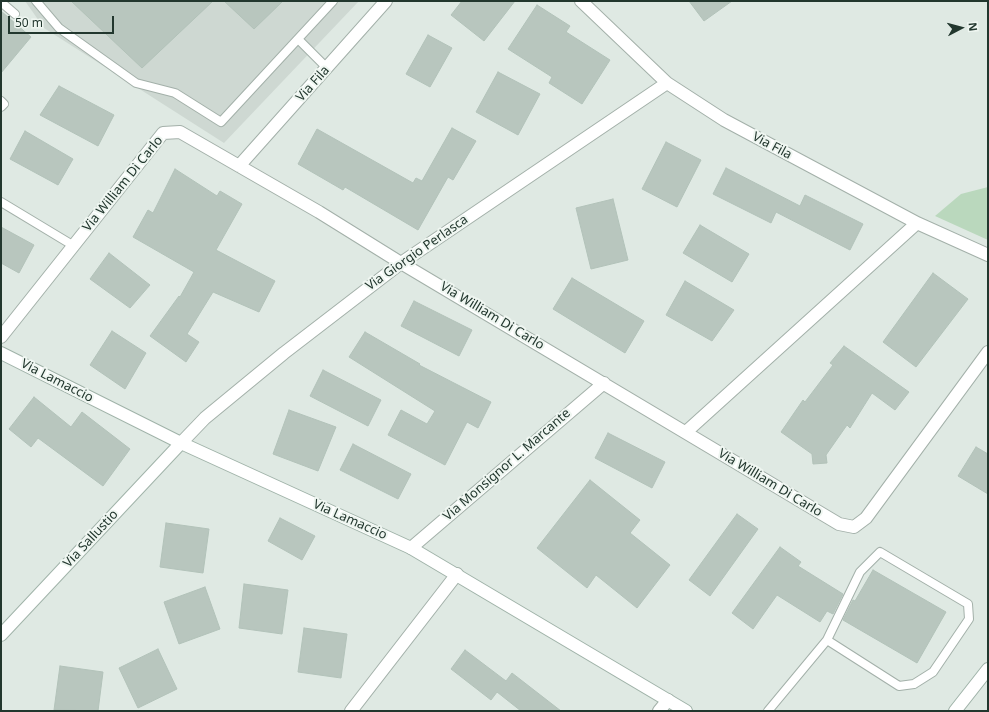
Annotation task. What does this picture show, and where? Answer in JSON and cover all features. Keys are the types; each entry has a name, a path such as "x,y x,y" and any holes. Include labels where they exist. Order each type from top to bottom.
{"street":[{"name":"Via Fila","path":"239,166 386,1"},
{"name":"Via Fila","path":"581,1 667,83 724,120 918,223 988,255"},
{"name":"Via Giorgio Perlasca","path":"181,443 206,418 284,353 401,263 667,83"},
{"name":"Via William Di Carlo","path":"1,337 163,133 180,132 604,382 839,524 854,527 866,518 988,352"},
{"path":"686,432 918,223"},
{"name":"Via Lamaccio","path":"1,353 181,443 411,548 686,711"},
{"name":"Via Monsignor L. Marcante","path":"411,548 604,382"},
{"name":"Via Sallustio","path":"1,635 181,443"},
{"path":"351,711 457,574"},
{"path":"955,711 988,669"},
{"path":"659,711 668,700"}],"lane":[{"path":"36,1 59,28 136,83 175,93 221,122 333,1"},
{"path":"1,2 15,14"},
{"path":"298,39 327,68"},
{"path":"1,101 4,104 1,107"},
{"path":"1,202 74,246"},
{"path":"768,711 827,640 860,572 880,552 968,604 969,619 933,672 914,684 899,686 827,640"}],"shaded area":[{"path":"25,1 359,1 224,143 44,28"}],"green space":[{"path":"988,187 988,240 935,216 961,194"}],"building":[{"path":"71,1 213,1 142,68"},
{"path":"224,1 283,1 254,29"},
{"path":"462,1 515,1 484,41 451,15"},
{"path":"689,1 732,1 704,21"},
{"path":"537,5 570,26 566,32 610,60 582,104 549,83 552,77 508,49"},
{"path":"1,11 31,37 1,73"},
{"path":"428,35 452,48 430,87 406,74"},
{"path":"498,72 540,94 518,135 476,112"},
{"path":"59,86 114,115 98,146 40,115"},
{"path":"452,128 476,141 453,180 448,177 418,230 345,187 343,190 298,164 317,129 413,183 416,178 422,181"},
{"path":"25,131 73,159 58,185 10,159"},
{"path":"666,142 701,160 677,207 642,189"},
{"path":"726,168 800,206 805,195 863,224 850,250 776,212 771,223 713,194"},
{"path":"175,169 217,196 220,191 242,204 216,250 275,281 259,312 213,292 187,334 199,342 186,362 150,336 179,296 180,297 194,272 133,237 148,210 153,213"},
{"path":"613,199 628,260 591,269 576,208"},
{"path":"700,225 749,254 732,282 683,253"},
{"path":"1,227 34,245 19,273 1,263"},
{"path":"109,253 150,285 130,308 90,279"},
{"path":"933,273 968,299 916,367 883,342"},
{"path":"572,278 644,321 625,353 553,309"},
{"path":"685,281 734,310 712,341 666,315"},
{"path":"414,301 472,330 459,356 401,326"},
{"path":"112,331 146,353 125,389 90,365"},
{"path":"365,332 420,364 419,365 491,402 478,428 467,422 445,465 388,435 401,410 427,424 435,411 349,357"},
{"path":"844,346 909,392 895,410 872,393 850,428 847,425 826,455 827,463 813,464 812,454 781,432 803,400 805,402 833,365 830,363"},
{"path":"323,370 381,400 368,426 310,396"},
{"path":"34,397 71,427 82,412 130,449 103,486 38,438 31,447 9,429"},
{"path":"289,410 336,427 318,471 273,454"},
{"path":"608,433 665,462 652,488 595,458"},
{"path":"353,444 411,474 398,499 340,470"},
{"path":"976,447 988,454 988,494 958,476"},
{"path":"590,480 640,520 630,533 670,565 637,608 596,575 587,588 537,548"},
{"path":"737,514 758,529 710,596 689,580"},
{"path":"280,518 315,536 302,560 268,541"},
{"path":"166,523 209,529 203,573 160,567"},
{"path":"780,547 801,562 798,566 843,594 833,614 827,611 820,622 777,595 753,629 732,613"},
{"path":"873,570 946,612 917,663 843,620 853,600 855,601"},
{"path":"244,584 288,590 282,634 239,628"},
{"path":"205,587 220,629 179,644 164,602"},
{"path":"304,628 347,634 341,678 298,672"},
{"path":"158,649 177,689 138,708 119,668"},
{"path":"465,650 506,681 512,673 561,711 521,711 497,692 491,700 451,669"},
{"path":"60,666 103,672 98,711 54,710"}]}
